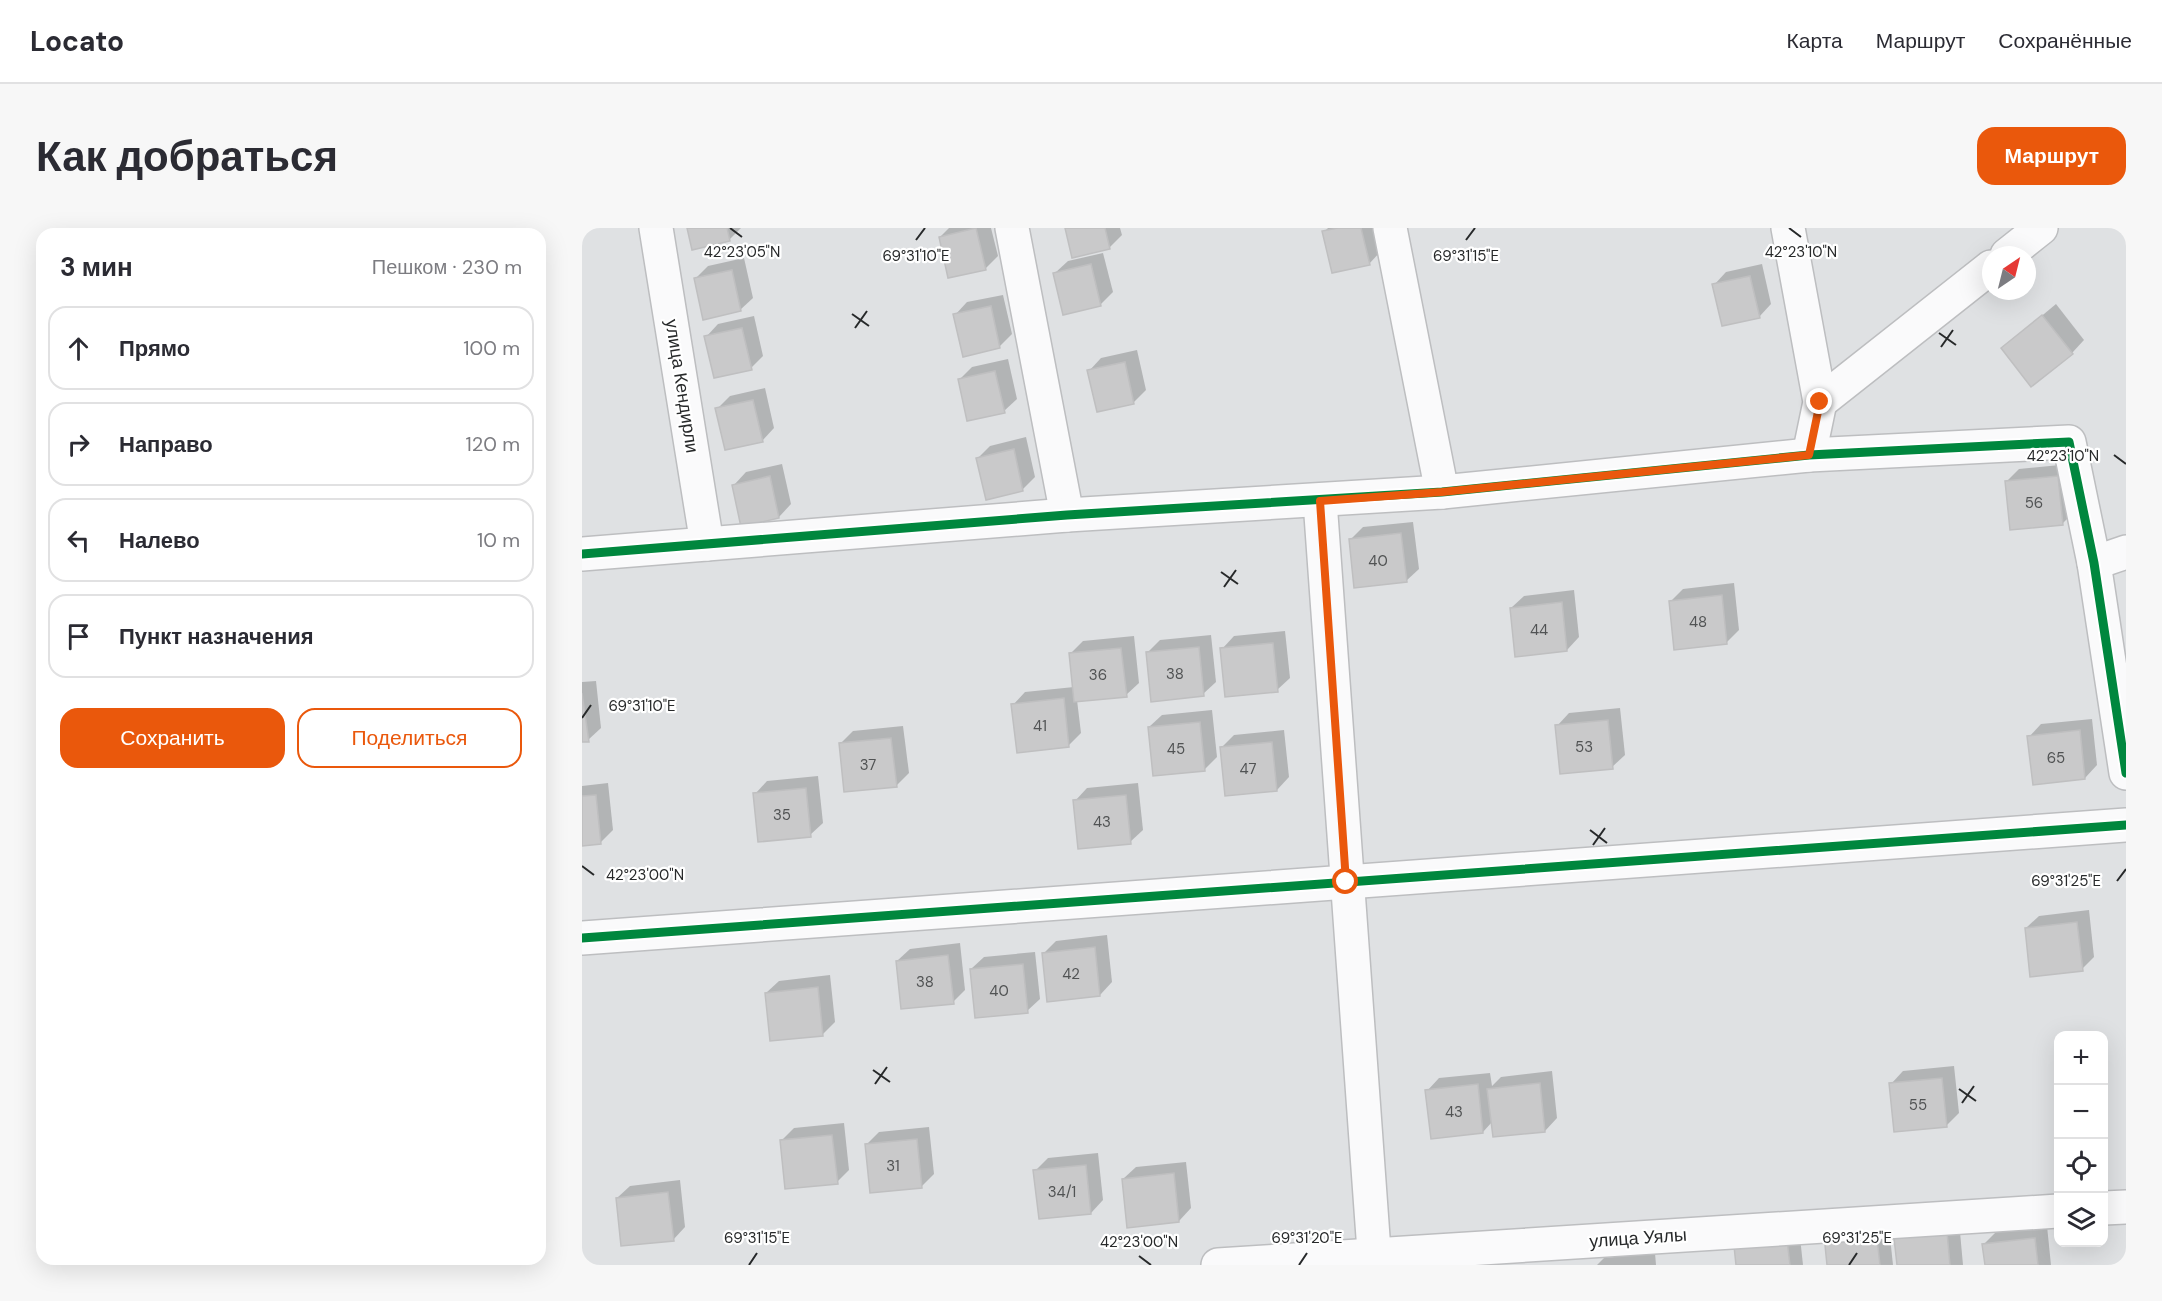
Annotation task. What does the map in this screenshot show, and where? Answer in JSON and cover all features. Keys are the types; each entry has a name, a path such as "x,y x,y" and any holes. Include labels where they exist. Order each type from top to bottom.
{"street":[{"name":"улица Кендирли","path":"656,228 707,544"},
{"path":"1012,228 1067,514"},
{"path":"1390,228 1442,492"},
{"path":"1788,228 1820,402 1809,455"},
{"path":"2018,246 2041,228"},
{"path":"1820,402 1982,274"},
{"path":"582,554 1067,514 1320,501 1442,492 1809,455 2069,442 2094,563 2126,773"},
{"path":"1320,501 1374,1260"},
{"path":"2094,563 2126,552"},
{"path":"582,938 2126,825"},
{"path":"2108,1208 2126,1207"},
{"name":"улица Уялы","path":"1218,1265 1374,1260 2054,1211"}],"building":[{"path":"687,228 727,228 730,241 692,250"},
{"path":"976,228 986,270 948,278 939,237"},
{"path":"1065,228 1105,228 1110,249 1072,258"},
{"path":"1361,228 1370,265 1332,273 1322,231"},
{"path":"1091,264 1101,306 1063,315 1053,273"},
{"path":"732,270 741,311 703,320 694,278"},
{"path":"1750,276 1760,318 1722,326 1712,284"},
{"path":"991,306 1000,348 963,357 953,314"},
{"path":"2042,315 2073,354 2031,387 2001,348"},
{"path":"742,328 752,370 714,378 704,336"},
{"path":"1125,362 1134,404 1097,412 1087,370"},
{"path":"995,371 1005,413 967,421 958,379"},
{"path":"753,400 763,442 725,450 715,408"},
{"path":"1014,449 1023,491 986,500 976,458"},
{"path":"770,476 779,518 741,527 732,485"},
{"path":"2058,476 2063,525 2010,530 2005,481"},
{"path":"1401,533 1407,582 1354,588 1349,539"},
{"path":"1722,595 1727,644 1674,650 1669,601"},
{"path":"1562,602 1567,651 1515,657 1510,608"},
{"path":"1273,643 1278,692 1225,697 1220,648"},
{"path":"1199,647 1204,696 1151,702 1146,652"},
{"path":"1121,648 1127,697 1074,702 1069,653"},
{"path":"582,693 589,742 582,742"},
{"path":"1064,698 1069,747 1017,753 1011,704"},
{"path":"1608,720 1613,769 1560,774 1555,725"},
{"path":"1200,722 1205,771 1153,776 1148,727"},
{"path":"2080,730 2085,779 2033,785 2027,736"},
{"path":"891,738 897,787 844,792 839,743"},
{"path":"1272,742 1277,791 1225,796 1220,747"},
{"path":"806,788 811,837 758,842 753,793"},
{"path":"596,795 601,844 582,846 582,796"},
{"path":"1126,795 1131,844 1078,849 1073,800"},
{"path":"2077,922 2083,971 2030,977 2025,928"},
{"path":"1095,947 1100,996 1047,1002 1042,953"},
{"path":"948,955 954,1004 901,1009 896,961"},
{"path":"1023,964 1028,1013 975,1018 970,969"},
{"path":"818,987 823,1036 770,1041 765,993"},
{"path":"1942,1078 1947,1127 1894,1132 1889,1083"},
{"path":"1540,1083 1545,1132 1493,1137 1487,1089"},
{"path":"1478,1084 1483,1133 1431,1139 1425,1090"},
{"path":"832,1135 838,1184 785,1189 780,1140"},
{"path":"917,1139 922,1188 870,1193 865,1144"},
{"path":"1086,1165 1091,1214 1039,1219 1033,1170"},
{"path":"1174,1173 1179,1222 1127,1228 1122,1179"},
{"path":"668,1192 674,1241 621,1246 616,1198"},
{"path":"1876,1230 1880,1265 1827,1265 1824,1235"},
{"path":"1947,1232 1950,1265 1897,1265 1894,1238"},
{"path":"2035,1238 2038,1265 1985,1265 1982,1244"},
{"path":"1787,1240 1790,1265 1736,1265 1734,1246"}],"cycle path":[{"path":"582,554 1067,515 1442,492 1809,455 2069,442 2094,563 2126,773"},
{"path":"582,938 2126,825"}],"route":[{"path":"1346,882 1320,501 1442,492 1809,455 1820,402"}]}
